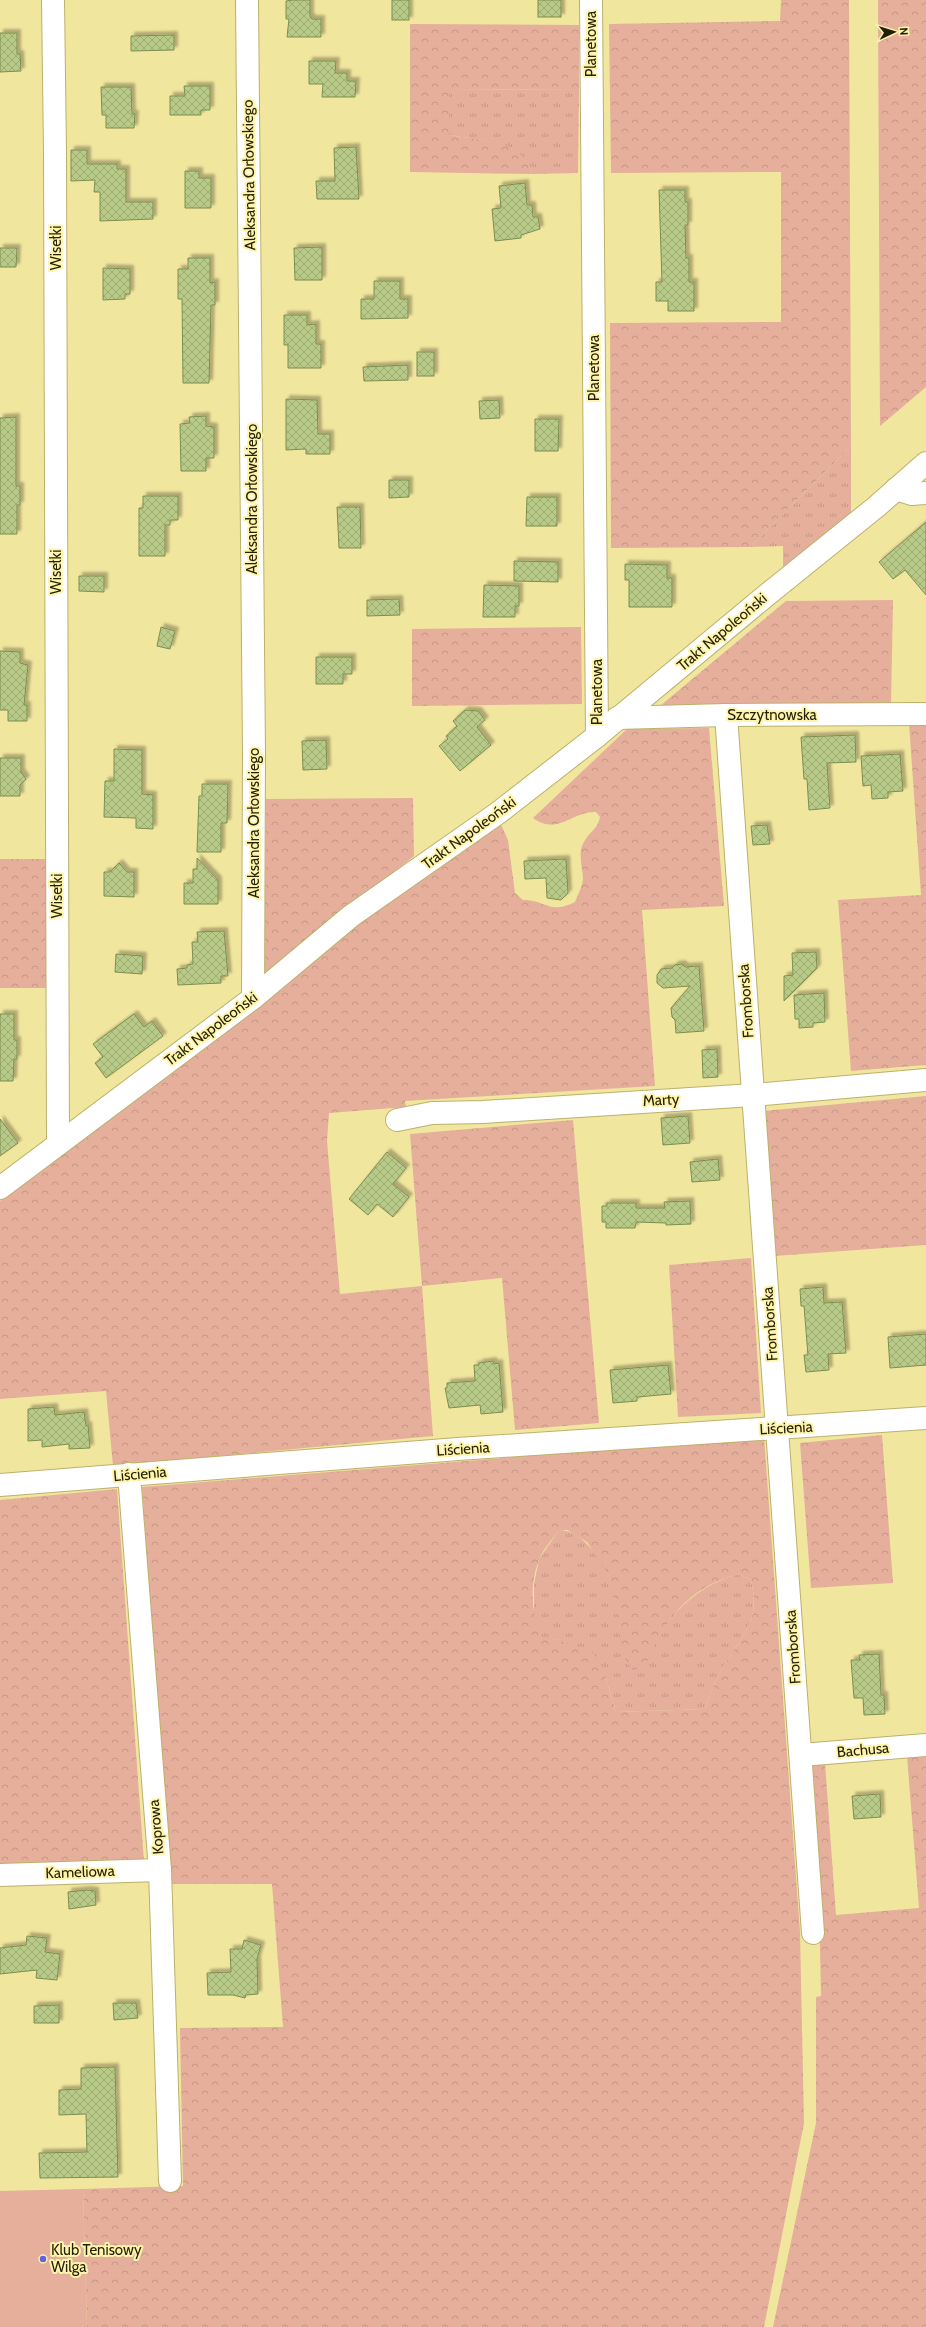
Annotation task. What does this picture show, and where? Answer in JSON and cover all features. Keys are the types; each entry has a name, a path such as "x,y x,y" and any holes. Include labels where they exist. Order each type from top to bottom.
{"street":[{"name":"Wisełki","path":"53,0 55,152 58,1144"},
{"name":"Aleksandra Orłowskiego","path":"247,0 254,745 253,998"},
{"name":"Planetowa","path":"591,0 597,736"},
{"name":"Trakt Napoleoński","path":"0,1188 253,998 343,922 498,813 597,736 926,463"},
{"path":"896,489 912,494 926,493"},
{"name":"Szczytnowska","path":"617,718 726,715 926,714"},
{"name":"Fromborska","path":"726,715 813,1933"},
{"name":"Marty","path":"397,1120 432,1113 483,1112 753,1095 926,1080"},
{"name":"Liścienia","path":"0,1485 458,1449 926,1418"},
{"name":"Koprowa","path":"129,1474 160,1870 170,2181"},
{"name":"Bachusa","path":"801,1755 926,1745"},
{"name":"Kameliowa","path":"0,1875 160,1870"}],"green space":[{"path":"781,0 849,0 851,446 750,547 611,548 610,323 781,322 781,172 611,173 609,24 780,21"},
{"path":"878,0 926,0 926,387 880,426"},
{"path":"410,24 579,25 579,89 449,90 449,135 487,140 510,147 520,154 527,162 532,174 410,172"},
{"path":"579,89 578,173 532,174 527,163 519,154 509,148 486,141 449,135 449,90"},
{"path":"851,446 851,513 783,570 783,546 750,547"},
{"path":"893,600 891,704 660,706 786,601"},
{"path":"581,627 582,704 412,706 412,629"},
{"path":"909,723 926,723 926,1065 851,1071 838,900 921,895"},
{"path":"709,728 724,906 642,910 655,1086 405,1101 406,1107 329,1113 327,1141 340,1294 422,1286 433,1436 113,1466 106,1391 0,1399 0,1201 48,1161 264,999 266,799 413,798 414,856 350,907 498,818 508,840 515,893 523,900 538,902 553,907 566,906 575,902 581,888 583,879 581,855 582,846 597,825 600,817 596,812 587,813 558,824 550,825 533,818 627,729"},
{"path":"0,859 49,859 50,988 0,988"},
{"path":"926,1096 926,1245 774,1256 763,1111"},
{"path":"573,1120 599,1423 515,1430 502,1278 422,1286 410,1134"},
{"path":"751,1258 761,1413 678,1417 669,1265"},
{"path":"882,1435 893,1583 811,1588 800,1443"},
{"path":"764,1437 800,1932 804,2123 764,2327 87,2327 83,2189 183,2186 180,2028 283,2027 272,1884 170,1884 142,1487","holes":["559,1530 567,1530 587,1542 609,1576 624,1657 632,1670 645,1666 661,1634 670,1620 691,1597 720,1580 738,1574 751,1580 754,1605 750,1624 720,1672 705,1709 616,1712 606,1678 593,1652 558,1640 541,1638 535,1620 533,1600 536,1570 540,1556"]},
{"path":"117,1489 144,1862 0,1864 0,1500"},
{"path":"559,1530 567,1531 582,1540 595,1553 600,1561 611,1582 619,1627 654,1645 661,1632 678,1610 699,1592 724,1579 738,1574 751,1580 754,1605 750,1624 720,1672 705,1709 616,1712 606,1678 558,1640 541,1639 534,1619 534,1584 539,1559"},
{"path":"926,1754 926,2327 773,2327 816,2123 816,1997 821,1996 819,1897 810,1763 825,1763 836,1915 919,1908 907,1756"},
{"name":"Klub Tenisowy Wilga","path":"83,2189 87,2327 0,2327 0,2191"}],"building":[{"path":"310,0 310,16 312,19 321,19 321,37 287,37 289,19 286,19 286,1"},
{"path":"392,0 409,0 409,20 392,20"},
{"path":"538,0 561,0 561,17 538,17"},
{"path":"0,33 17,33 17,54 20,54 21,71 0,72"},
{"path":"174,35 174,50 131,51 131,36"},
{"path":"309,61 336,61 335,73 347,73 347,81 356,81 355,97 322,97 323,84 309,84"},
{"path":"184,86 210,86 210,110 201,110 201,115 170,115 170,96 185,96"},
{"path":"101,87 131,87 132,114 135,114 134,128 106,128 106,115 102,115"},
{"path":"356,147 359,199 317,199 316,181 335,181 334,148"},
{"path":"71,150 87,150 87,164 117,164 117,169 126,169 126,202 153,202 153,219 100,221 100,192 94,192 95,180 71,181"},
{"path":"185,171 199,171 199,178 211,178 211,208 185,208"},
{"path":"525,183 527,205 532,205 533,217 538,217 540,229 521,235 521,238 495,241 492,209 501,208 499,186"},
{"path":"659,190 685,190 685,202 688,202 688,225 685,225 686,258 689,258 689,282 694,282 694,311 668,311 668,301 656,301 656,282 662,282"},
{"path":"322,247 322,280 295,280 294,248"},
{"path":"0,248 17,248 16,267 0,267"},
{"path":"188,258 210,258 210,283 215,282 215,305 211,305 209,383 183,383 182,299 178,299 178,269 188,269"},
{"path":"103,268 130,269 130,294 125,294 125,299 103,300"},
{"path":"374,281 400,281 400,299 408,299 408,318 361,319 361,299 374,299"},
{"path":"284,315 307,315 307,325 316,324 316,344 321,344 321,368 288,368 288,345 284,345"},
{"path":"417,352 434,352 434,376 417,376"},
{"path":"408,365 408,380 364,381 363,367"},
{"path":"286,399 317,400 318,434 330,434 330,454 306,454 306,449 286,450"},
{"path":"499,400 500,418 480,419 479,401"},
{"path":"206,416 206,426 214,427 214,458 206,458 206,471 181,471 180,424 190,423 189,417"},
{"path":"16,417 16,486 20,486 20,505 17,505 17,534 0,534 0,418"},
{"path":"535,419 559,419 558,451 535,451"},
{"path":"389,480 409,480 409,497 389,498"},
{"path":"143,496 178,496 178,520 170,520 170,525 165,525 165,556 139,556 139,508 143,508"},
{"path":"527,497 557,497 557,526 526,526"},
{"path":"337,507 360,507 361,548 339,548"},
{"path":"926,522 926,595 905,570 893,579 879,562"},
{"path":"514,561 558,562 558,582 514,581"},
{"path":"625,564 667,565 667,578 672,578 672,607 629,607 629,580 625,580"},
{"path":"79,576 104,576 104,592 79,591"},
{"path":"484,585 519,586 519,606 515,606 515,617 483,617"},
{"path":"399,599 400,615 367,616 367,600"},
{"path":"161,627 175,631 170,649 157,646"},
{"path":"0,651 20,652 20,663 28,665 24,705 27,705 27,721 8,721 8,710 0,710"},
{"path":"316,657 352,657 352,674 343,674 343,684 316,684"},
{"path":"465,710 478,711 485,720 477,727 491,745 460,771 439,746 448,739 446,736 457,726 453,721"},
{"path":"855,735 856,762 827,763 830,808 809,810 807,779 804,779 801,737"},
{"path":"326,740 327,769 303,770 302,741"},
{"path":"114,749 142,750 142,794 153,795 153,829 136,828 136,818 104,817 105,781 114,781"},
{"path":"900,754 903,791 888,792 888,798 872,799 871,785 863,786 861,756"},
{"path":"0,758 21,758 21,772 26,779 20,785 20,796 0,796"},
{"path":"202,784 228,784 227,823 221,823 221,852 197,852 199,796 202,796"},
{"path":"767,825 770,844 753,845 751,826"},
{"path":"197,858 218,880 218,904 184,904 184,883 193,883 193,869 197,869"},
{"path":"566,859 568,893 561,900 547,898 546,878 525,879 524,861"},
{"path":"119,863 127,872 134,872 134,897 104,896 104,872 110,872"},
{"path":"224,931 228,976 221,976 221,983 178,985 177,969 187,968 187,965 193,964 192,942 198,942 197,932"},
{"path":"816,952 817,968 784,1001 784,976 793,975 792,953"},
{"path":"116,954 143,956 142,974 115,972"},
{"path":"682,964 685,967 699,966 704,1031 676,1033 675,1020 672,1017 671,1008 690,986 663,988 657,983 657,975 661,969 672,968 675,965"},
{"path":"824,993 825,1022 813,1023 813,1027 799,1028 799,1019 795,1019 794,995"},
{"path":"0,1014 14,1014 14,1040 17,1040 17,1059 14,1059 13,1081 0,1081"},
{"path":"134,1014 144,1027 152,1021 163,1036 106,1078 95,1063 103,1057 93,1044"},
{"path":"717,1049 718,1077 703,1078 702,1050"},
{"path":"688,1116 690,1143 663,1145 661,1118"},
{"path":"0,1119 18,1143 0,1156"},
{"path":"387,1152 406,1168 393,1184 409,1197 393,1217 377,1204 368,1215 349,1199"},
{"path":"718,1159 720,1180 692,1182 690,1162"},
{"path":"690,1201 691,1224 666,1225 666,1223 636,1222 635,1228 606,1228 606,1222 602,1222 602,1206 607,1206 607,1203 636,1203 636,1208 665,1208 664,1202"},
{"path":"823,1287 824,1303 842,1302 846,1353 828,1354 829,1370 806,1372 804,1355 808,1355 804,1306 801,1306 800,1289"},
{"path":"926,1334 926,1365 890,1368 888,1337"},
{"path":"493,1361 494,1364 499,1363 503,1412 481,1414 480,1405 449,1408 445,1388 447,1388 447,1383 475,1381 474,1365"},
{"path":"668,1365 671,1394 637,1397 637,1401 613,1403 610,1370"},
{"path":"54,1407 55,1415 84,1412 86,1426 88,1425 90,1448 69,1449 69,1444 42,1447 42,1440 28,1441 28,1409"},
{"path":"879,1654 881,1695 884,1695 885,1714 864,1715 863,1698 854,1698 851,1660 860,1660 859,1655"},
{"path":"880,1794 881,1817 854,1819 852,1796"},
{"path":"87,1890 95,1891 96,1905 69,1909 68,1892"},
{"path":"27,1936 47,1938 45,1952 60,1954 57,1980 36,1978 37,1970 0,1974 0,1948 26,1945"},
{"path":"244,1940 261,1945 257,1959 258,1994 246,1995 245,1998 233,1995 208,1995 207,1973 231,1972 230,1949 242,1949"},
{"path":"113,2003 136,2003 138,2018 114,2020"},
{"path":"59,2005 59,2023 34,2023 34,2006"},
{"path":"115,2067 118,2177 40,2178 39,2153 87,2152 86,2114 59,2115 59,2090 81,2089 81,2068"}],"place":[{"name":"Klub Tenisowy Wilga","path":"43,2259"}]}
